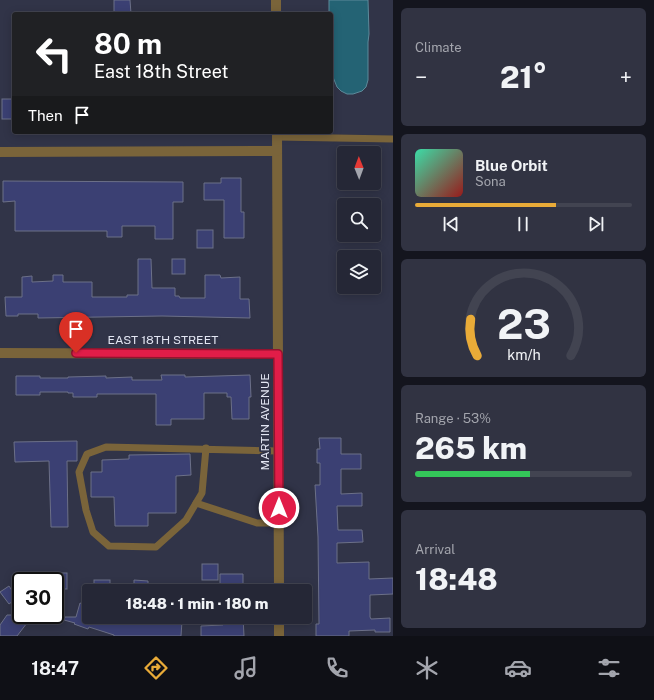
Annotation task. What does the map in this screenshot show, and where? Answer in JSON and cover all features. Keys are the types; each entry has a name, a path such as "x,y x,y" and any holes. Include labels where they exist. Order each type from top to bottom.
{"street":[{"path":"276,0 276,12"},
{"name":"MARTIN AVENUE","path":"277,135 279,584"},
{"path":"0,152 277,151"},
{"name":"EAST 18TH STREET","path":"0,353 278,354"},
{"path":"279,624 280,636"}],"lane":[{"path":"277,135 393,139"},
{"path":"206,448 202,494 186,520 156,547 109,546 93,532 86,510 79,472 87,454 106,447 206,448 278,451"},
{"path":"196,503 257,523 279,523"}],"water":[{"path":"329,0 368,0 368,80 366,87 362,91 347,94 337,87 333,77 333,12 329,12"}],"building":[{"path":"114,0 130,0 131,12 114,12"},
{"path":"2,99 12,99 12,119 2,119"},
{"path":"221,178 241,178 241,212 244,212 244,238 224,238 224,200 204,200 204,183 221,183"},
{"path":"3,181 183,182 183,202 173,202 173,239 155,239 155,226 122,226 122,237 107,237 107,231 15,231 15,201 3,202"},
{"path":"197,230 213,230 213,248 197,248"},
{"path":"138,259 151,259 152,288 175,288 175,296 179,296 180,298 205,298 205,275 220,275 221,278 240,277 240,299 249,299 250,318 162,316 38,318 38,314 18,314 18,316 6,316 5,297 22,297 22,277 32,276 32,282 53,281 53,275 63,275 63,282 92,282 92,297 127,297 127,295 138,295"},
{"path":"172,259 185,259 185,274 172,274"},
{"path":"161,375 185,375 185,377 250,375 251,397 249,397 249,419 232,419 231,397 227,397 227,393 204,393 204,419 171,419 171,425 156,425 156,394 97,394 97,397 73,397 73,393 68,392 40,392 40,395 16,395 16,376 68,378 106,376 106,378 132,377 132,380 162,380"},
{"path":"319,438 341,438 341,454 361,454 361,469 341,469 341,494 362,493 362,506 337,506 338,530 362,530 363,542 337,543 337,563 369,562 369,579 393,578 393,594 370,595 371,619 390,618 390,632 375,632 375,630 349,631 349,636 316,636 316,624 319,624 318,537 315,485 320,485 320,463 317,463 317,449 320,449"},
{"path":"77,441 77,461 67,461 68,527 51,527 49,461 15,462 14,442"},
{"path":"190,454 191,475 176,476 176,513 148,513 148,526 115,526 114,497 91,497 91,472 102,472 102,460 129,459 129,455"},
{"path":"202,564 218,564 218,580 202,580"},
{"path":"64,573 67,573 67,589 64,589"},
{"path":"220,574 243,574 243,584 220,584"},
{"path":"94,580 110,580 110,584 94,584"},
{"path":"134,580 148,581 148,584 134,584"},
{"path":"9,586 12,590 12,602 9,604 0,592"},
{"path":"80,603 82,604 82,624 182,624 181,636 114,636 89,627 88,629 64,620 65,617 76,617"},
{"path":"7,615 12,615 12,624 26,624 17,636 0,636 0,625"},
{"path":"243,624 244,636 201,636 201,626"}],"route":[{"path":"76,353 278,354 279,508"}]}
